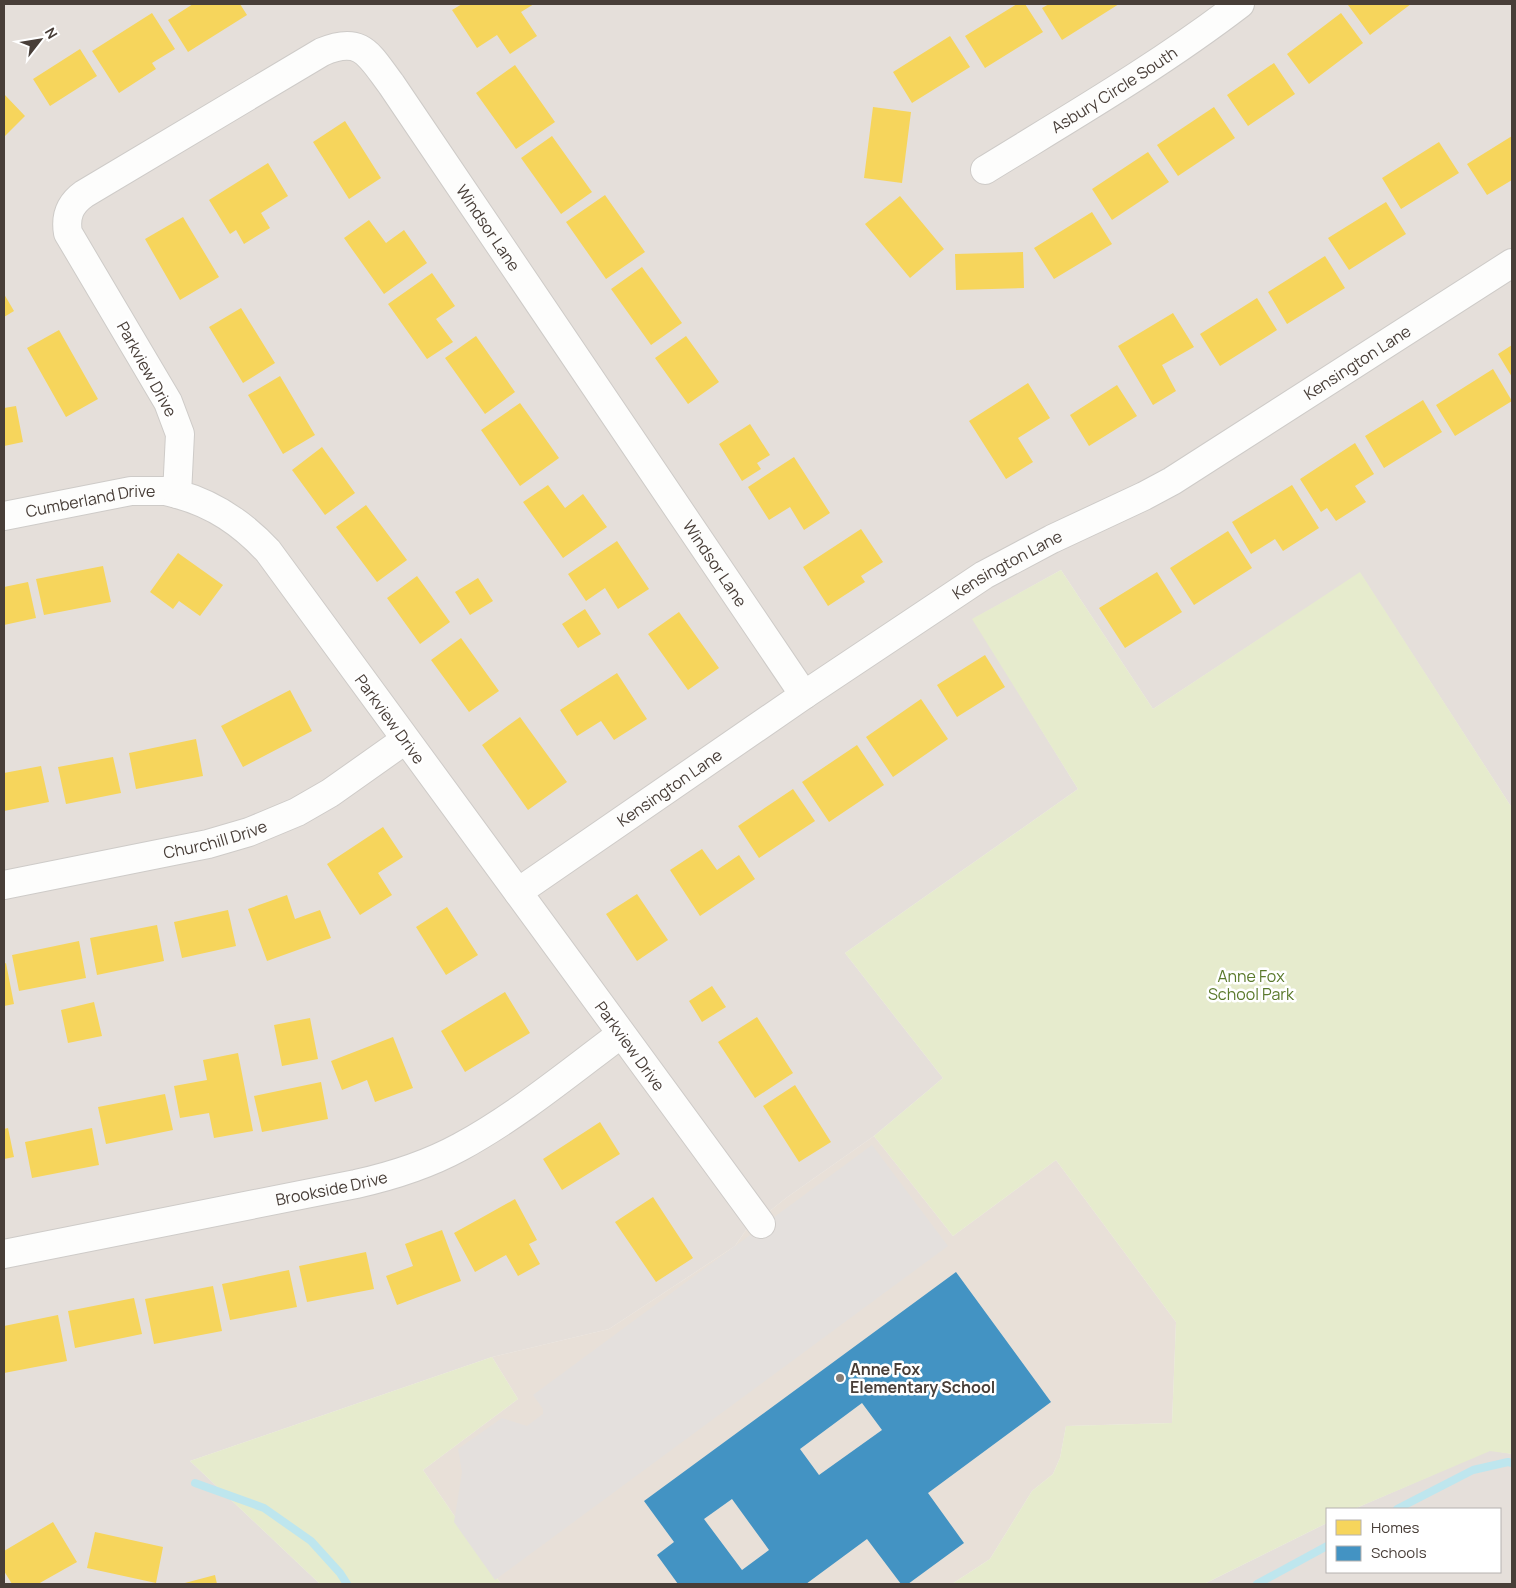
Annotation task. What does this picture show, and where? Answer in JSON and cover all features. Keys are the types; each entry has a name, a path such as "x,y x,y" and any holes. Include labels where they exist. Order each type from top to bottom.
{"street":[{"name":"Asbury Circle South","path":"985,170 1105,96 1174,51 1240,4"},
{"name":"Windsor Lane","path":"68,214 71,206 84,194 322,52 344,45 362,50 372,58 391,84 804,695"},
{"name":"Parkview Drive","path":"68,214 68,233 176,418 180,434 177,494 196,499 220,511 238,522 261,544 761,1224"},
{"name":"Kensington Lane","path":"518,892 804,695 984,575 1052,538 1144,496 1172,481 1512,264"},
{"name":"Cumberland Drive","path":"4,516 131,491 165,491 177,494"},
{"name":"Churchill Drive","path":"4,885 208,844 249,832 297,812 330,793 405,740"},
{"name":"Brookside Drive","path":"4,1254 346,1186 389,1176 423,1164 459,1148 510,1117 621,1034"}],"shaded area":[{"path":"4,4 1512,4 1512,808 1360,573 1153,709 1061,570 973,619 1078,789 845,953 943,1078 874,1136 786,1198 746,1230 735,1246 609,1329 492,1357 190,1461 320,1584 4,1584"},
{"name":"Anne Fox Elementary School","path":"874,1136 953,1236 1056,1160 1176,1322 1172,1423 1066,1426 1060,1458 1053,1474 1032,1491 990,1559 952,1584 501,1584 423,1470 518,1399 492,1357 609,1329 735,1246 746,1230 786,1198"},
{"path":"872,1145 948,1246 495,1580 454,1522 462,1472 458,1449 502,1418 527,1426 543,1414 543,1409 533,1395"},
{"path":"1490,1450 1512,1454 1512,1584 1204,1584 1326,1523 1326,1573 1501,1573 1501,1508 1356,1508"}],"green space":[{"name":"Anne Fox School Park","path":"1061,570 1153,709 1360,572 1512,808 1512,1454 1490,1451 1356,1508 1326,1508 1326,1523 1204,1584 952,1584 990,1559 1032,1491 1053,1474 1060,1458 1066,1426 1172,1423 1176,1322 1056,1160 953,1236 874,1136 943,1078 845,953 1078,789 972,619"},
{"path":"492,1357 518,1399 423,1470 501,1584 320,1584 190,1461"}],"building: Homes":[{"path":"193,4 240,4 247,15 188,52 168,20"},
{"path":"462,4 534,4 521,12 537,36 510,54 497,35 477,48 452,10"},
{"path":"1017,4 1025,4 1043,32 985,68 965,36"},
{"path":"1049,4 1119,4 1062,40 1042,8"},
{"path":"1349,4 1411,4 1370,35"},
{"path":"152,13 175,49 152,63 156,69 119,93 92,51"},
{"path":"1341,13 1363,43 1309,84 1287,54"},
{"path":"950,36 970,67 912,103 893,72"},
{"path":"80,49 97,76 50,106 33,79"},
{"path":"1274,63 1295,94 1248,126 1227,95"},
{"path":"515,65 555,122 516,149 476,93"},
{"path":"4,94 25,116 4,137"},
{"path":"873,107 911,112 902,183 864,178"},
{"path":"1214,107 1235,138 1178,176 1157,145"},
{"path":"345,121 381,178 349,199 313,142"},
{"path":"552,136 592,192 561,214 521,158"},
{"path":"1512,136 1512,180 1487,195 1467,164"},
{"path":"1439,142 1459,173 1401,209 1382,178"},
{"path":"1148,152 1169,182 1112,220 1092,189"},
{"path":"268,163 288,196 261,213 270,228 244,244 236,230 230,234 209,200"},
{"path":"605,195 645,252 606,279 566,222"},
{"path":"900,196 944,249 910,278 865,224"},
{"path":"1386,202 1406,234 1349,270 1328,238"},
{"path":"1092,212 1112,244 1054,279 1034,248"},
{"path":"183,217 219,277 180,300 145,239"},
{"path":"369,220 386,243 404,230 427,263 384,294 344,238"},
{"path":"1023,252 1024,288 956,290 955,254"},
{"path":"1325,256 1345,288 1287,324 1268,292"},
{"path":"642,267 682,323 651,345 611,289"},
{"path":"432,273 455,306 436,319 453,342 427,359 388,304"},
{"path":"4,294 14,311 4,317"},
{"path":"1257,298 1277,330 1220,366 1200,334"},
{"path":"241,308 275,363 243,383 209,327"},
{"path":"1173,313 1194,347 1162,365 1176,391 1153,405 1118,346"},
{"path":"59,330 98,399 66,417 27,348"},
{"path":"476,336 515,392 485,414 445,358"},
{"path":"686,336 719,382 688,404 655,358"},
{"path":"1512,345 1512,377 1498,354"},
{"path":"1493,369 1512,401 1455,436 1436,405"},
{"path":"280,376 315,435 283,454 248,395"},
{"path":"1028,383 1050,418 1018,438 1033,462 1006,479 969,421"},
{"path":"1117,385 1137,416 1089,446 1070,415"},
{"path":"1423,400 1442,432 1384,468 1365,436"},
{"path":"520,403 559,458 520,486 481,430"},
{"path":"16,406 23,442 4,446 4,408"},
{"path":"750,424 770,455 757,463 761,469 742,481 719,444"},
{"path":"1355,443 1374,474 1355,486 1366,502 1336,521 1327,508 1321,512 1300,479"},
{"path":"322,447 355,493 325,515 292,470"},
{"path":"794,457 830,513 804,530 790,507 769,520 748,487"},
{"path":"548,485 565,508 583,494 607,527 563,558 523,502"},
{"path":"1292,485 1319,528 1283,551 1275,539 1251,554 1232,522"},
{"path":"366,505 407,560 377,582 336,527"},
{"path":"861,529 883,562 861,576 865,582 828,606 803,567"},
{"path":"1228,531 1252,568 1194,605 1170,568"},
{"path":"617,541 649,589 618,609 605,588 586,601 568,574"},
{"path":"178,553 223,585 200,616 179,601 173,609 150,592"},
{"path":"103,566 111,602 44,615 36,579"},
{"path":"1157,572 1182,612 1125,648 1099,608"},
{"path":"417,576 450,622 420,644 387,598"},
{"path":"478,578 493,601 470,615 455,592"},
{"path":"28,582 36,618 4,625 4,587"},
{"path":"585,609 601,634 578,648 562,624"},
{"path":"679,612 719,668 688,690 648,634"},
{"path":"461,638 499,691 469,712 431,660"},
{"path":"985,655 1005,687 957,717 937,685"},
{"path":"617,673 647,719 614,740 601,721 577,736 560,710"},
{"path":"290,690 312,731 243,767 221,726"},
{"path":"921,699 948,739 893,777 866,737"},
{"path":"520,717 567,782 528,810 482,745"},
{"path":"196,739 203,776 136,789 129,753"},
{"path":"857,745 884,785 829,822 802,782"},
{"path":"113,757 121,793 66,804 58,767"},
{"path":"41,766 49,802 4,811 4,773"},
{"path":"793,789 815,821 759,858 738,826"},
{"path":"383,827 403,857 378,873 392,895 360,915 327,864"},
{"path":"702,849 717,870 739,855 755,879 700,916 670,870"},
{"path":"637,894 668,940 637,961 606,914"},
{"path":"287,895 295,919 320,910 331,938 267,961 248,909"},
{"path":"447,907 478,955 446,975 416,927"},
{"path":"228,910 236,946 182,958 174,922"},
{"path":"157,925 164,961 97,975 90,938"},
{"path":"79,941 86,978 19,991 12,955"},
{"path":"6,963 14,1004 4,1006 4,964"},
{"path":"712,986 726,1007 702,1022 689,1001"},
{"path":"505,992 530,1033 465,1072 441,1031"},
{"path":"94,1002 102,1036 68,1043 61,1010"},
{"path":"757,1017 793,1073 755,1098 718,1042"},
{"path":"310,1018 318,1059 282,1066 274,1025"},
{"path":"393,1037 413,1088 375,1102 367,1080 342,1090 331,1061"},
{"path":"238,1053 253,1131 214,1138 209,1113 180,1118 174,1086 207,1080 203,1060"},
{"path":"321,1082 328,1119 262,1132 254,1096"},
{"path":"795,1085 831,1142 799,1162 763,1106"},
{"path":"165,1094 173,1130 106,1144 98,1107"},
{"path":"600,1122 620,1154 562,1190 543,1159"},
{"path":"8,1128 14,1157 4,1159 4,1129"},
{"path":"92,1128 99,1165 32,1178 25,1142"},
{"path":"653,1197 693,1258 656,1282 615,1222"},
{"path":"515,1199 537,1240 529,1244 540,1264 518,1276 506,1255 475,1272 454,1233"},
{"path":"442,1230 461,1281 397,1305 386,1276 413,1266 405,1244"},
{"path":"366,1252 374,1289 307,1302 299,1266"},
{"path":"289,1270 297,1307 230,1320 222,1284"},
{"path":"213,1286 222,1331 154,1344 145,1299"},
{"path":"134,1298 142,1334 75,1348 68,1311"},
{"path":"58,1315 67,1361 4,1373 4,1326"},
{"path":"53,1522 77,1562 38,1584 12,1584 4,1571 4,1551"},
{"path":"95,1532 163,1547 156,1583 87,1568"},
{"path":"215,1575 217,1584 181,1584"}],"building: Schools":[{"name":"Anne Fox Elementary School","path":"956,1272 1051,1402 928,1493 964,1543 908,1584 901,1584 867,1539 806,1584 678,1584 657,1555 674,1542 644,1501","holes":["862,1403 882,1430 819,1475 800,1449","732,1499 769,1550 742,1570 704,1519"]}],"waterway":[{"path":"1399,1508 1473,1470 1508,1462 1512,1463"},
{"path":"195,1483 264,1508 311,1541 340,1573 347,1584"},
{"path":"1257,1584 1326,1547"}],"place":[{"name":"Anne Fox Elementary School","path":"840,1378"}]}
